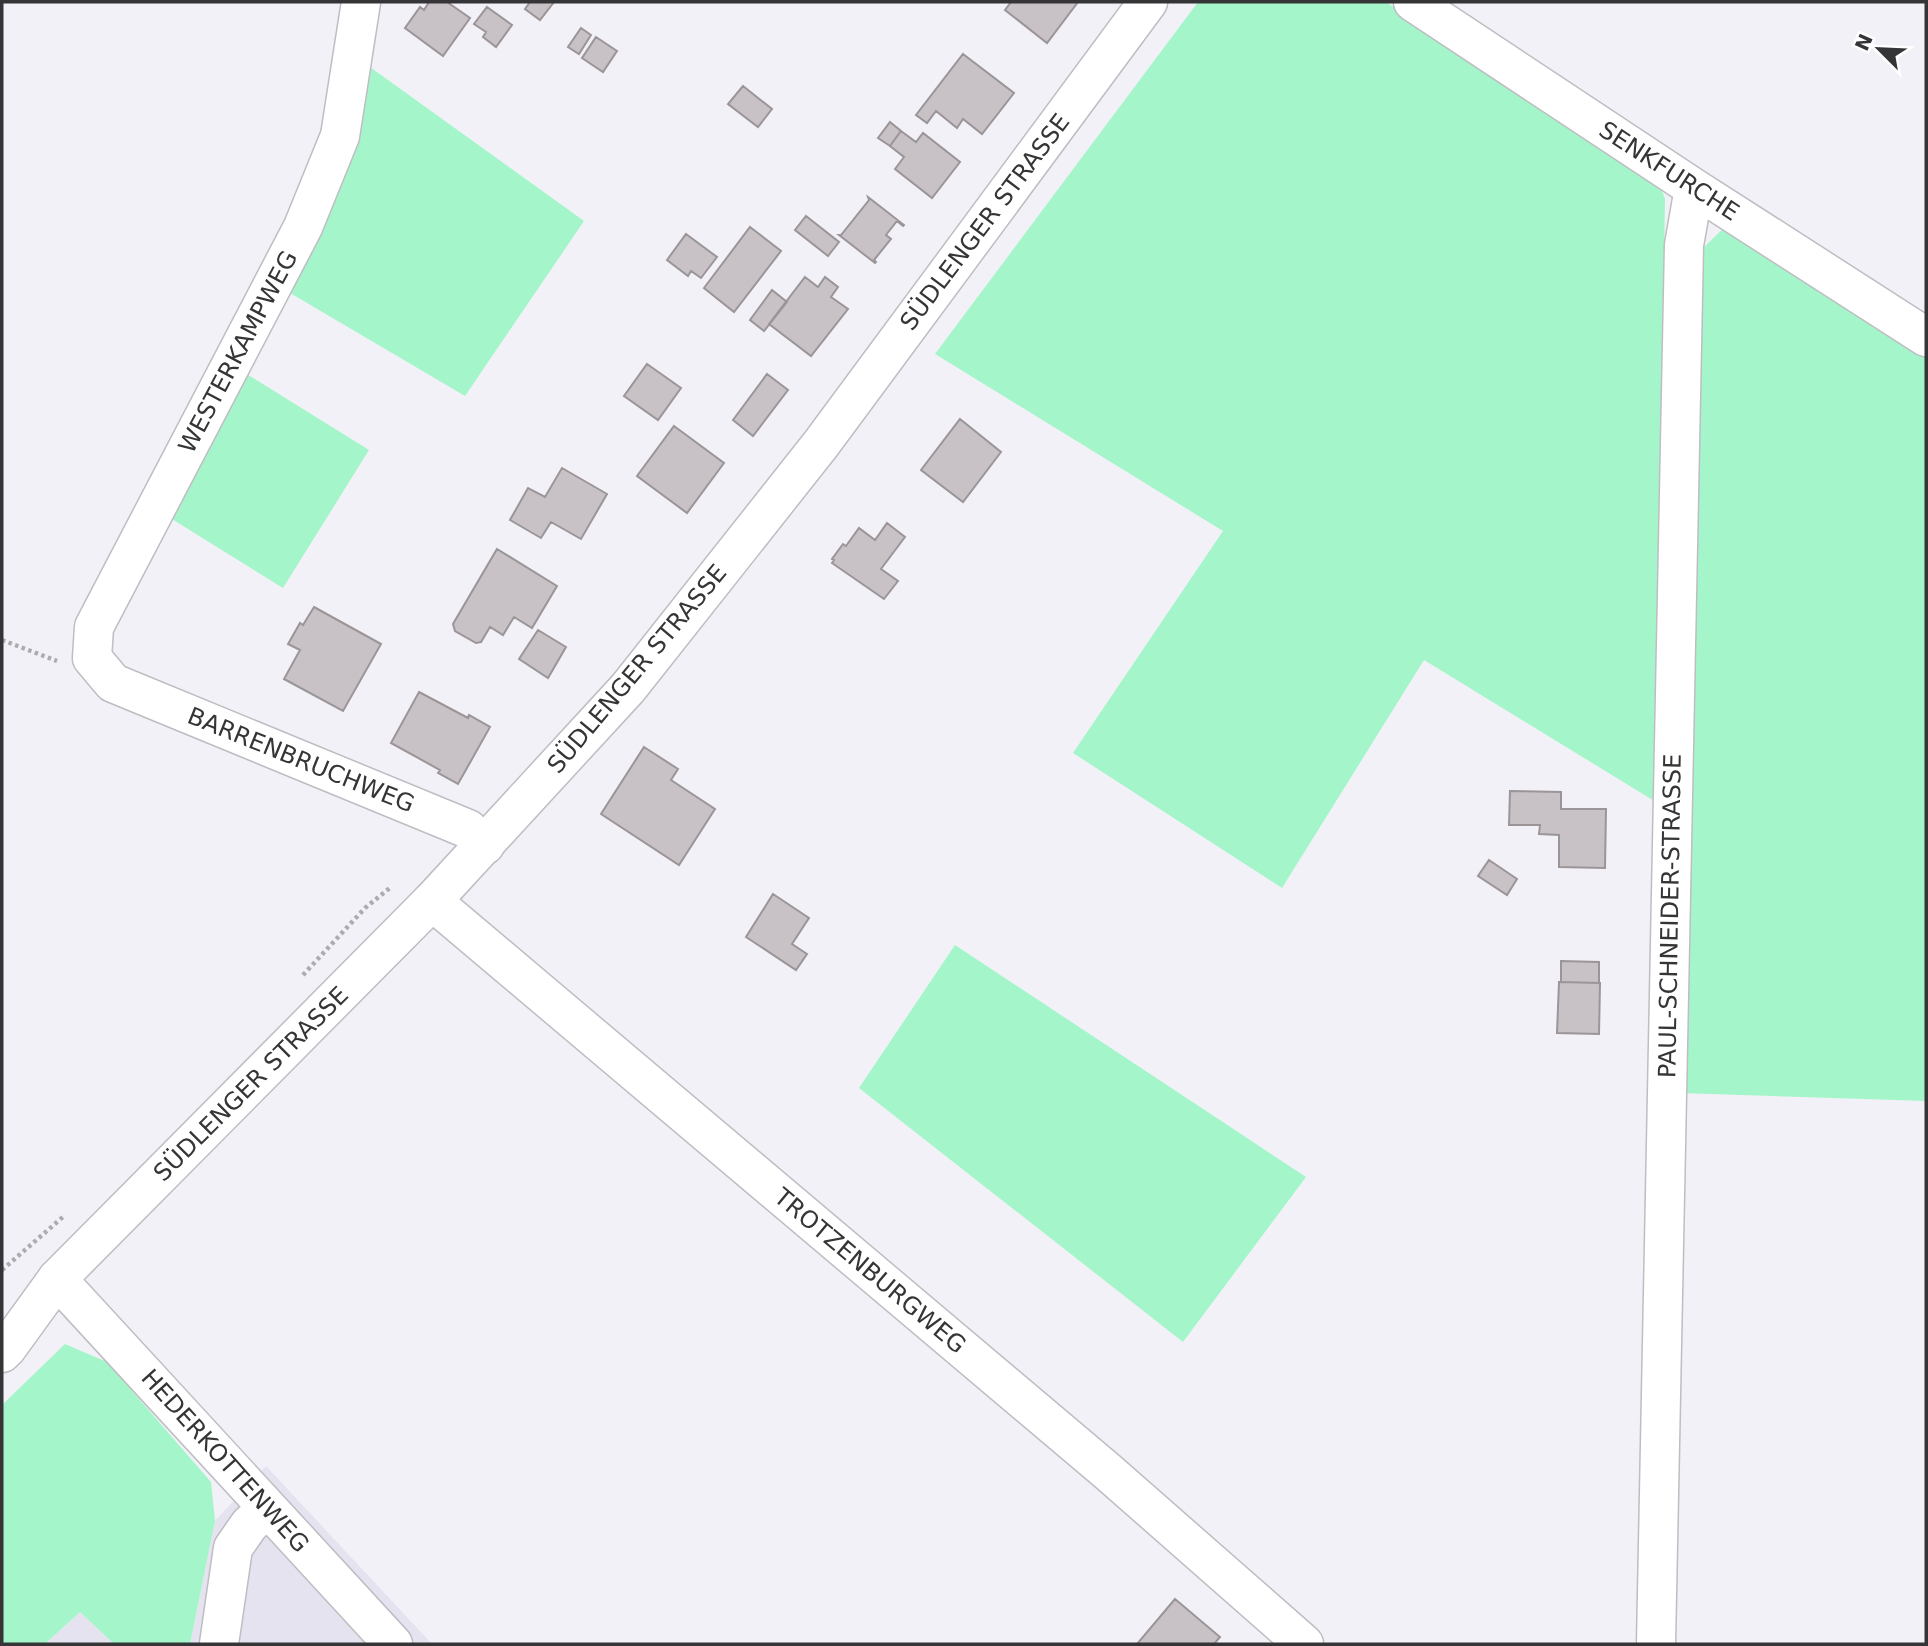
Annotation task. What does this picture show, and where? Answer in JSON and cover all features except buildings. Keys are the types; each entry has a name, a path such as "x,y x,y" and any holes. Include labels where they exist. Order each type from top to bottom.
{"street":[{"name":"WESTERKAMPWEG","path":"113,683 92,658 94,627 303,227 340,136 361,2"},
{"name":"SÜDLENGER STRASSE","path":"2,1353 57,1279 432,901 628,688 821,444 1148,2"},
{"name":"SENKFURCHE","path":"1413,2 1926,337"},
{"name":"PAUL-SCHNEIDER-STRASSE","path":"1656,1644 1684,245 1694,188"},
{"name":"BARRENBRUCHWEG","path":"113,683 468,829 485,845"},
{"name":"TROTZENBURGWEG","path":"432,901 1107,1471 1304,1644"},
{"name":"SÜDLENGER STRASSE","path":"2,1312 57,1279"},
{"name":"HEDERKOTTENWEG","path":"57,1279 393,1644"},
{"path":"219,1644 233,1548 249,1525 267,1508"}],"path":[{"path":"299,979 365,908 397,884"},
{"path":"2,1269 67,1213"}],"shaded area":[{"path":"266,1466 432,1644 190,1644 215,1521"},
{"path":"80,1612 114,1644 45,1644"}],"green space":[{"path":"1198,2 1386,2 1657,178 1665,199 1656,802 1424,660 1282,888 1073,753 1223,531 935,354"},
{"path":"363,62 584,221 465,396 285,290"},
{"path":"1728,224 1926,353 1926,1101 1679,1093 1702,249"},
{"path":"242,371 369,450 283,588 167,516"},
{"path":"955,945 1306,1177 1183,1342 859,1088"},
{"path":"65,1344 107,1362 211,1482 215,1521 190,1644 114,1644 80,1612 45,1644 2,1644 2,1405"}]}
